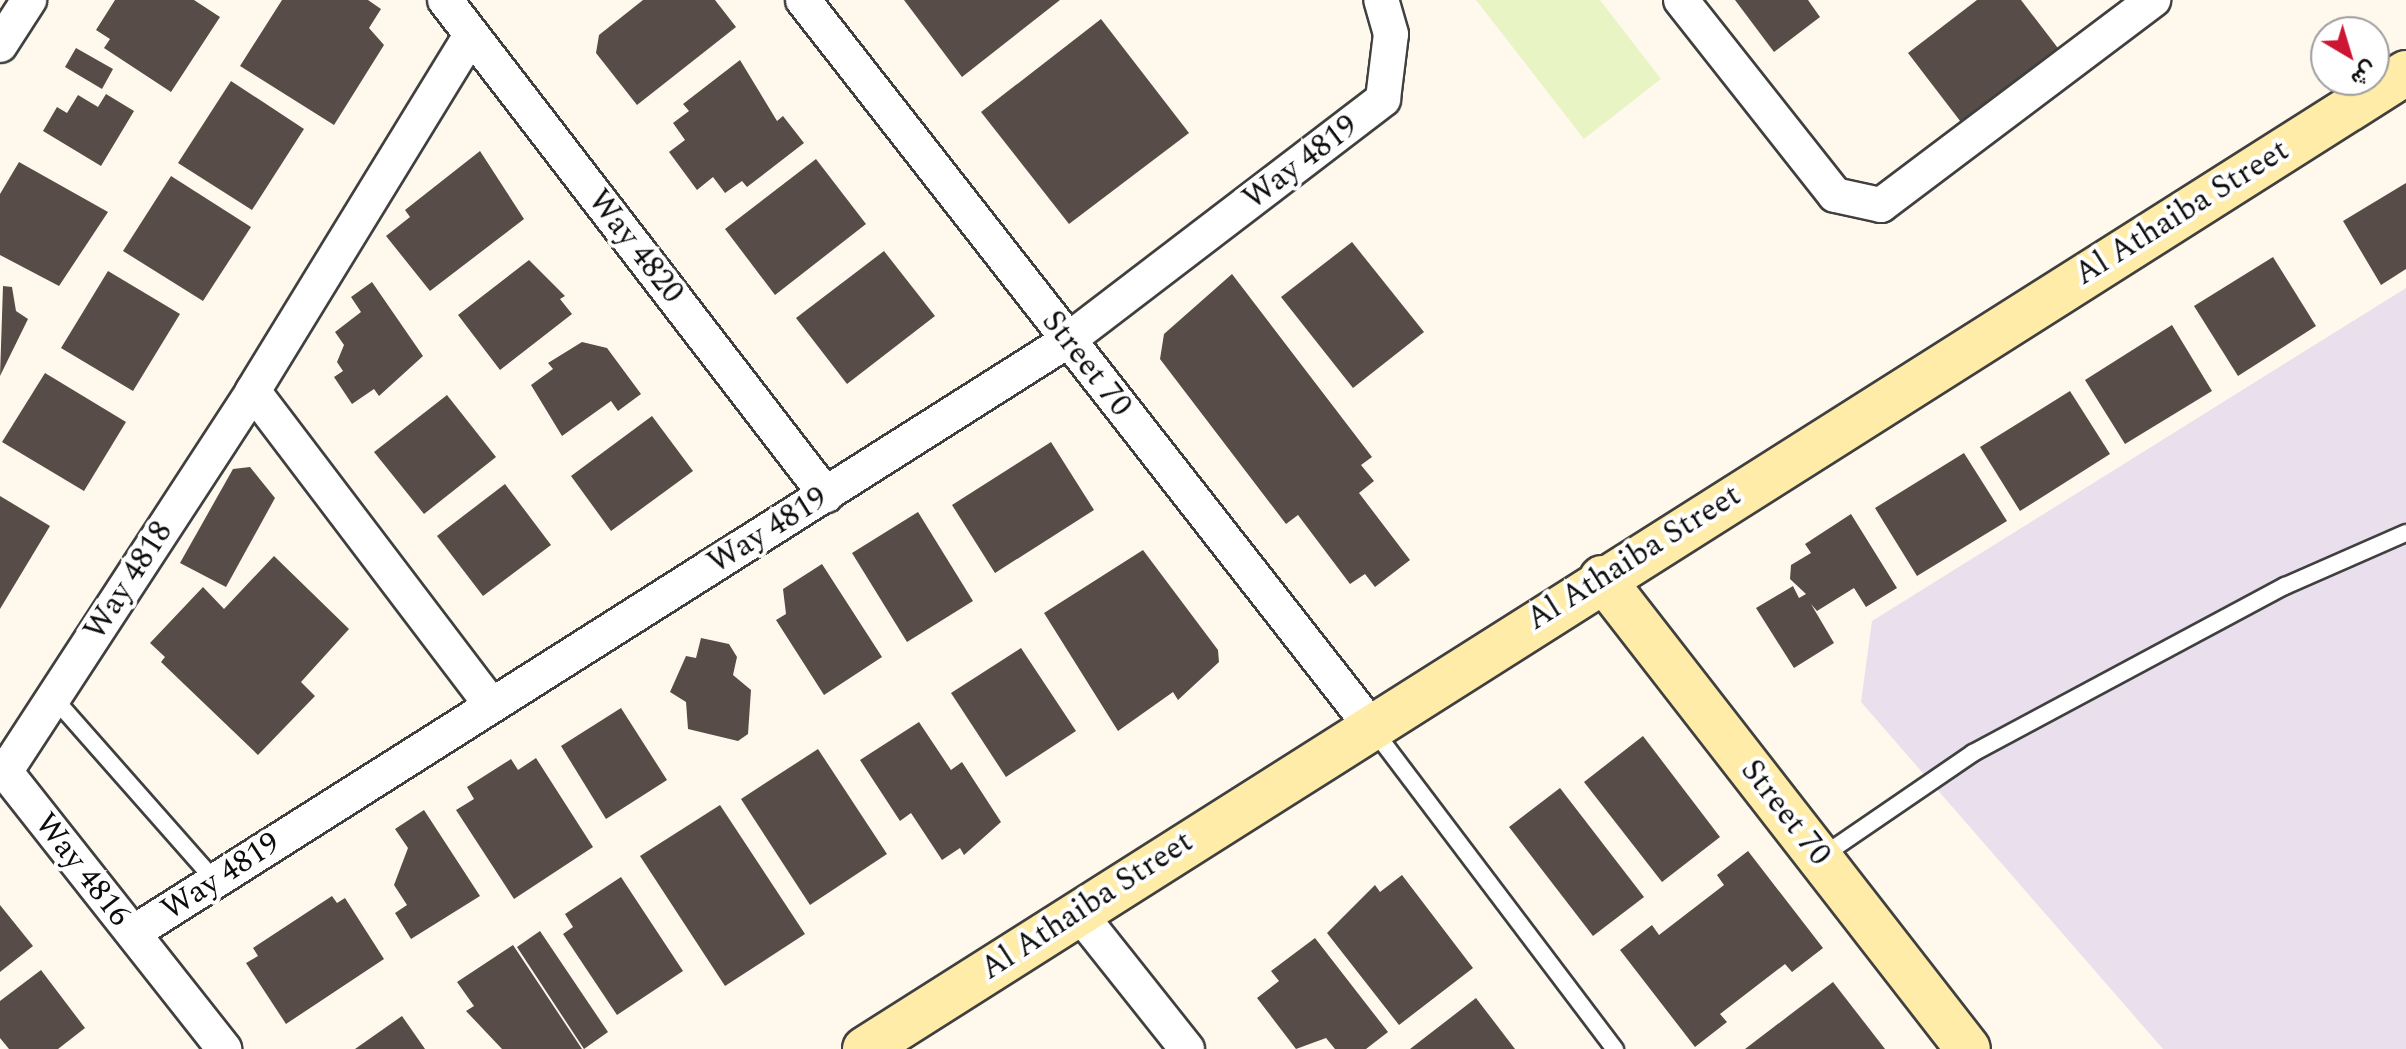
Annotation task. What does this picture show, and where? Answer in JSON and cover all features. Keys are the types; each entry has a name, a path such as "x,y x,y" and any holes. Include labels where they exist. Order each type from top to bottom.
{"street":[{"path":"0,45 29,0"},
{"name":"Way 4820","path":"445,0 826,495"},
{"name":"Street 70","path":"803,0 1370,725"},
{"name":"Way 4819","path":"133,933 1067,341 1383,99 1391,34 1381,0"},
{"path":"1681,0 1835,195 1881,205 2153,0"},
{"name":"Way 4818","path":"3,769 253,391 471,35"},
{"name":"Al Athaiba Street","path":"865,1049 1602,578 2406,73"},
{"path":"253,391 491,704"},
{"name":"Street 70","path":"1602,578 1968,1049"},
{"name":"Way 4816","path":"3,769 224,1049"},
{"path":"1078,912 1187,1049"}],"lane":[{"path":"1819,858 1973,753 2285,586 2406,533"},
{"path":"53,697 215,881"},
{"path":"1370,725 1615,1049"}],"shaded area":[{"path":"2406,288 2406,1049 2163,1049 1861,702 1872,621"}],"green space":[{"path":"1476,0 1600,0 1661,79 1584,139"}],"building":[{"path":"115,0 194,0 220,17 171,92 104,48 110,39 96,30"},
{"path":"282,0 368,0 381,9 369,28 384,45 334,125 240,66"},
{"path":"643,0 715,0 736,27 637,105 596,53 599,35"},
{"path":"904,0 1060,0 962,77"},
{"path":"1735,0 1808,0 1820,17 1774,52"},
{"path":"1977,0 2021,0 2064,56 1967,130 1908,53"},
{"path":"1101,19 1189,133 1069,224 981,112"},
{"path":"76,48 113,69 102,89 65,67"},
{"path":"740,60 777,121 783,116 804,143 747,187 742,181 725,193 713,177 697,190 669,152 685,140 673,123 689,111 683,104"},
{"path":"231,81 304,129 252,210 178,163"},
{"path":"106,94 134,111 101,166 43,131 57,107 67,113 78,95 98,107"},
{"path":"480,151 524,219 430,291 386,236 410,217 405,210"},
{"path":"816,159 866,224 775,295 725,229"},
{"path":"19,162 108,212 59,286 0,255 0,194"},
{"path":"171,176 251,227 203,301 123,251"},
{"path":"2406,183 2406,269 2381,285 2343,221"},
{"path":"1352,242 1424,332 1353,388 1281,297"},
{"path":"884,251 935,316 847,384 796,318"},
{"path":"2273,257 2316,326 2238,376 2194,306"},
{"path":"529,260 565,296 560,299 572,314 500,370 458,315"},
{"path":"108,271 180,314 133,391 61,348"},
{"path":"1232,274 1372,457 1361,465 1374,481 1359,493 1410,560 1375,587 1365,574 1350,584 1298,515 1286,524 1160,359 1164,334"},
{"path":"372,282 423,356 379,396 374,389 352,404 334,377 343,371 337,362 344,345 335,332 361,312 351,297"},
{"path":"3,286 12,287 16,311 28,319 0,376"},
{"path":"2172,325 2212,391 2125,444 2085,380"},
{"path":"582,342 607,348 641,394 618,411 611,401 562,436 531,385 553,369 548,363"},
{"path":"45,373 126,422 84,491 2,442"},
{"path":"2070,391 2110,454 2020,511 1980,447"},
{"path":"447,395 496,457 424,514 374,452"},
{"path":"652,416 693,471 611,531 571,476"},
{"path":"1051,442 1094,510 995,573 952,505"},
{"path":"1964,453 2007,521 1917,576 1875,508"},
{"path":"250,467 275,498 226,587 180,563 233,469"},
{"path":"505,484 551,545 483,596 437,536"},
{"path":"0,496 50,526 0,609"},
{"path":"918,512 973,601 907,642 852,553"},
{"path":"1851,514 1897,588 1866,607 1854,588 1817,611 1811,604 1834,643 1794,668 1756,608 1793,586 1799,598 1806,594 1790,579 1791,565 1811,553 1805,544"},
{"path":"1143,550 1218,650 1219,662 1178,700 1173,692 1118,731 1044,613"},
{"path":"274,556 349,629 301,682 315,696 258,755 161,662 165,657 150,643 203,587 224,609"},
{"path":"822,564 882,657 824,695 776,620 786,614 783,589"},
{"path":"701,638 729,644 737,657 733,675 751,690 748,734 738,741 688,729 686,702 670,692 686,656 696,658"},
{"path":"1021,648 1076,731 1006,777 951,693"},
{"path":"621,708 667,780 606,819 561,746"},
{"path":"919,722 951,770 962,762 1001,822 964,855 960,848 942,860 911,813 900,821 860,760"},
{"path":"1643,736 1720,837 1662,882 1584,782"},
{"path":"818,749 887,854 810,905 741,799"},
{"path":"536,758 593,847 514,899 456,810 474,799 467,787 511,759 518,770"},
{"path":"1560,788 1644,897 1593,936 1509,827"},
{"path":"720,805 805,934 725,986 640,856"},
{"path":"424,810 480,896 411,939 395,913 407,905 394,885 408,848 395,829"},
{"path":"1748,851 1823,948 1792,972 1785,964 1720,1014 1727,1022 1695,1047 1620,950 1652,925 1659,935 1724,885 1717,875"},
{"path":"1402,875 1473,968 1399,1025 1327,933 1375,885 1380,892"},
{"path":"621,877 683,971 617,1015 563,934 573,927 565,914"},
{"path":"332,896 337,903 345,898 384,959 286,1024 246,963 258,956 253,948"},
{"path":"0,905 33,946 0,972"},
{"path":"540,931 608,1032 584,1049 517,947"},
{"path":"1315,938 1388,1032 1366,1049 1335,1049 1326,1038 1296,1049 1257,998 1279,981 1271,971"},
{"path":"513,945 582,1049 502,1049 466,1011 474,1006 457,982"},
{"path":"41,970 85,1028 58,1049 9,1049 0,1038 0,1001"},
{"path":"1833,982 1885,1049 1745,1049"},
{"path":"1476,998 1515,1049 1410,1049"},
{"path":"402,1016 425,1049 355,1049"}]}
